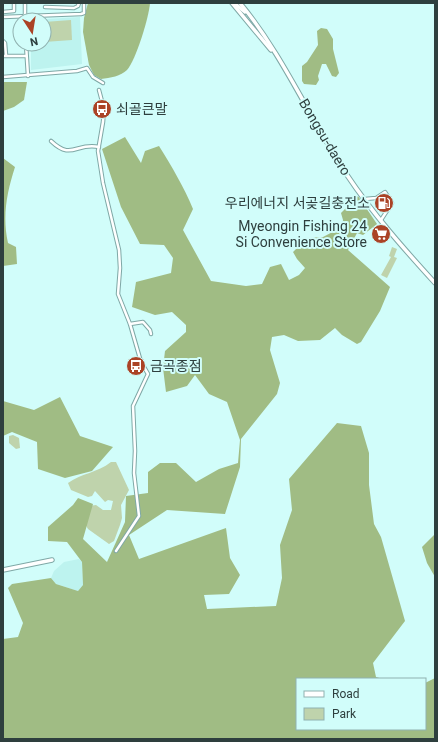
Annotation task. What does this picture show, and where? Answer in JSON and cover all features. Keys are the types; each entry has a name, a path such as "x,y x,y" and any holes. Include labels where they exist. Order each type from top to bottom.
{"main road":[{"path":"233,3 250,16"},
{"path":"233,3 278,58"},
{"name":"Bongsu-daero","path":"240,3 265,35 347,175 380,221 435,283"},
{"path":"3,570 52,560"}],"street":[{"path":"3,12 14,10 14,3"},
{"path":"44,7 77,7 78,3"},
{"path":"52,15 84,13 84,3"},
{"path":"3,41 5,43 5,55 27,56"},
{"path":"27,52 28,76"},
{"path":"3,77 77,71 87,68 93,77 103,83"},
{"path":"99,90 104,109 104,122 99,147 103,183 120,250 118,294 130,324 140,362 148,377 133,406 135,452 134,473 139,516 116,551"},
{"path":"51,141 59,148 68,151 86,146 99,147"},
{"path":"365,199 376,198 385,192 391,200 392,204 380,221"},
{"path":"130,324 142,322 150,330 151,334"}],"shaded area":[{"path":"80,17 82,64 31,70 31,52 52,52 52,19"},
{"path":"79,559 82,562 83,585 78,591 56,584 51,578 54,571 64,562"}],"green space":[{"path":"88,3 150,3 145,28 131,65 125,72 119,75 101,79 94,75 89,65 83,32 84,18"},
{"path":"71,20 72,40 52,41 52,21"},
{"path":"321,28 327,29 333,39 333,49 339,73 336,77 332,76 326,64 322,64 318,76 319,80 316,85 304,84 302,81 302,66 307,62 318,45 317,31"},
{"path":"3,82 27,82 24,100 14,107 3,111"},
{"path":"125,137 141,163 145,151 159,146 182,185 193,209 183,230 211,281 246,286 262,284 270,267 281,264 289,280 299,275 305,268 293,252 307,238 323,237 342,227 343,220 341,213 358,196 377,224 363,235 357,233 348,250 390,287 380,311 361,342 357,344 342,335 335,328 320,340 298,341 284,335 272,337 270,350 280,383 277,394 241,439 240,467 225,514 167,510 129,535 139,559 226,528 230,558 240,575 229,594 204,595 207,609 276,606 282,578 280,545 292,510 289,479 337,423 361,426 369,453 369,485 374,524 381,537 405,621 373,663 376,677 380,678 296,678 296,730 426,730 426,682 435,678 435,739 3,739 3,639 18,637 23,623 8,588 12,584 51,578 56,584 78,591 83,585 82,562 67,542 48,541 48,527 73,505 78,498 93,504 83,539 107,562 125,522 126,496 148,493 148,472 160,463 176,463 196,482 219,469 238,463 240,440 227,402 209,394 195,375 187,386 166,392 163,368 165,351 186,332 186,325 172,312 155,315 132,307 136,282 171,273 173,258 164,245 140,244 121,207 102,149"},
{"path":"3,158 15,167 6,204 5,223 8,243 16,247 17,264 3,266"},
{"path":"392,247 397,249 394,257 397,258 387,278 381,275 391,257 389,256"},
{"path":"60,397 80,436 113,447 92,471 65,478 38,469 37,442 12,432 3,436 3,401 34,410"},
{"path":"13,435 19,438 20,448 16,449 9,443 9,436"},
{"path":"111,462 116,462 129,490 121,505 122,518 120,525 114,541 109,544 88,529 84,522 89,506 96,505 103,510 111,510 113,501 108,500 105,502 95,491 92,496 88,497 71,490 68,483 100,469"},
{"path":"435,534 435,577 427,563 422,547"}],"place":[{"name":"쇠골큰말","path":"102,109"},
{"name":"우리에너지 서곶길충전소","path":"384,203"},
{"name":"Myeongin Fishing 24 Si Convenience Store","path":"381,234"},
{"name":"금곡종점","path":"136,366"}]}
